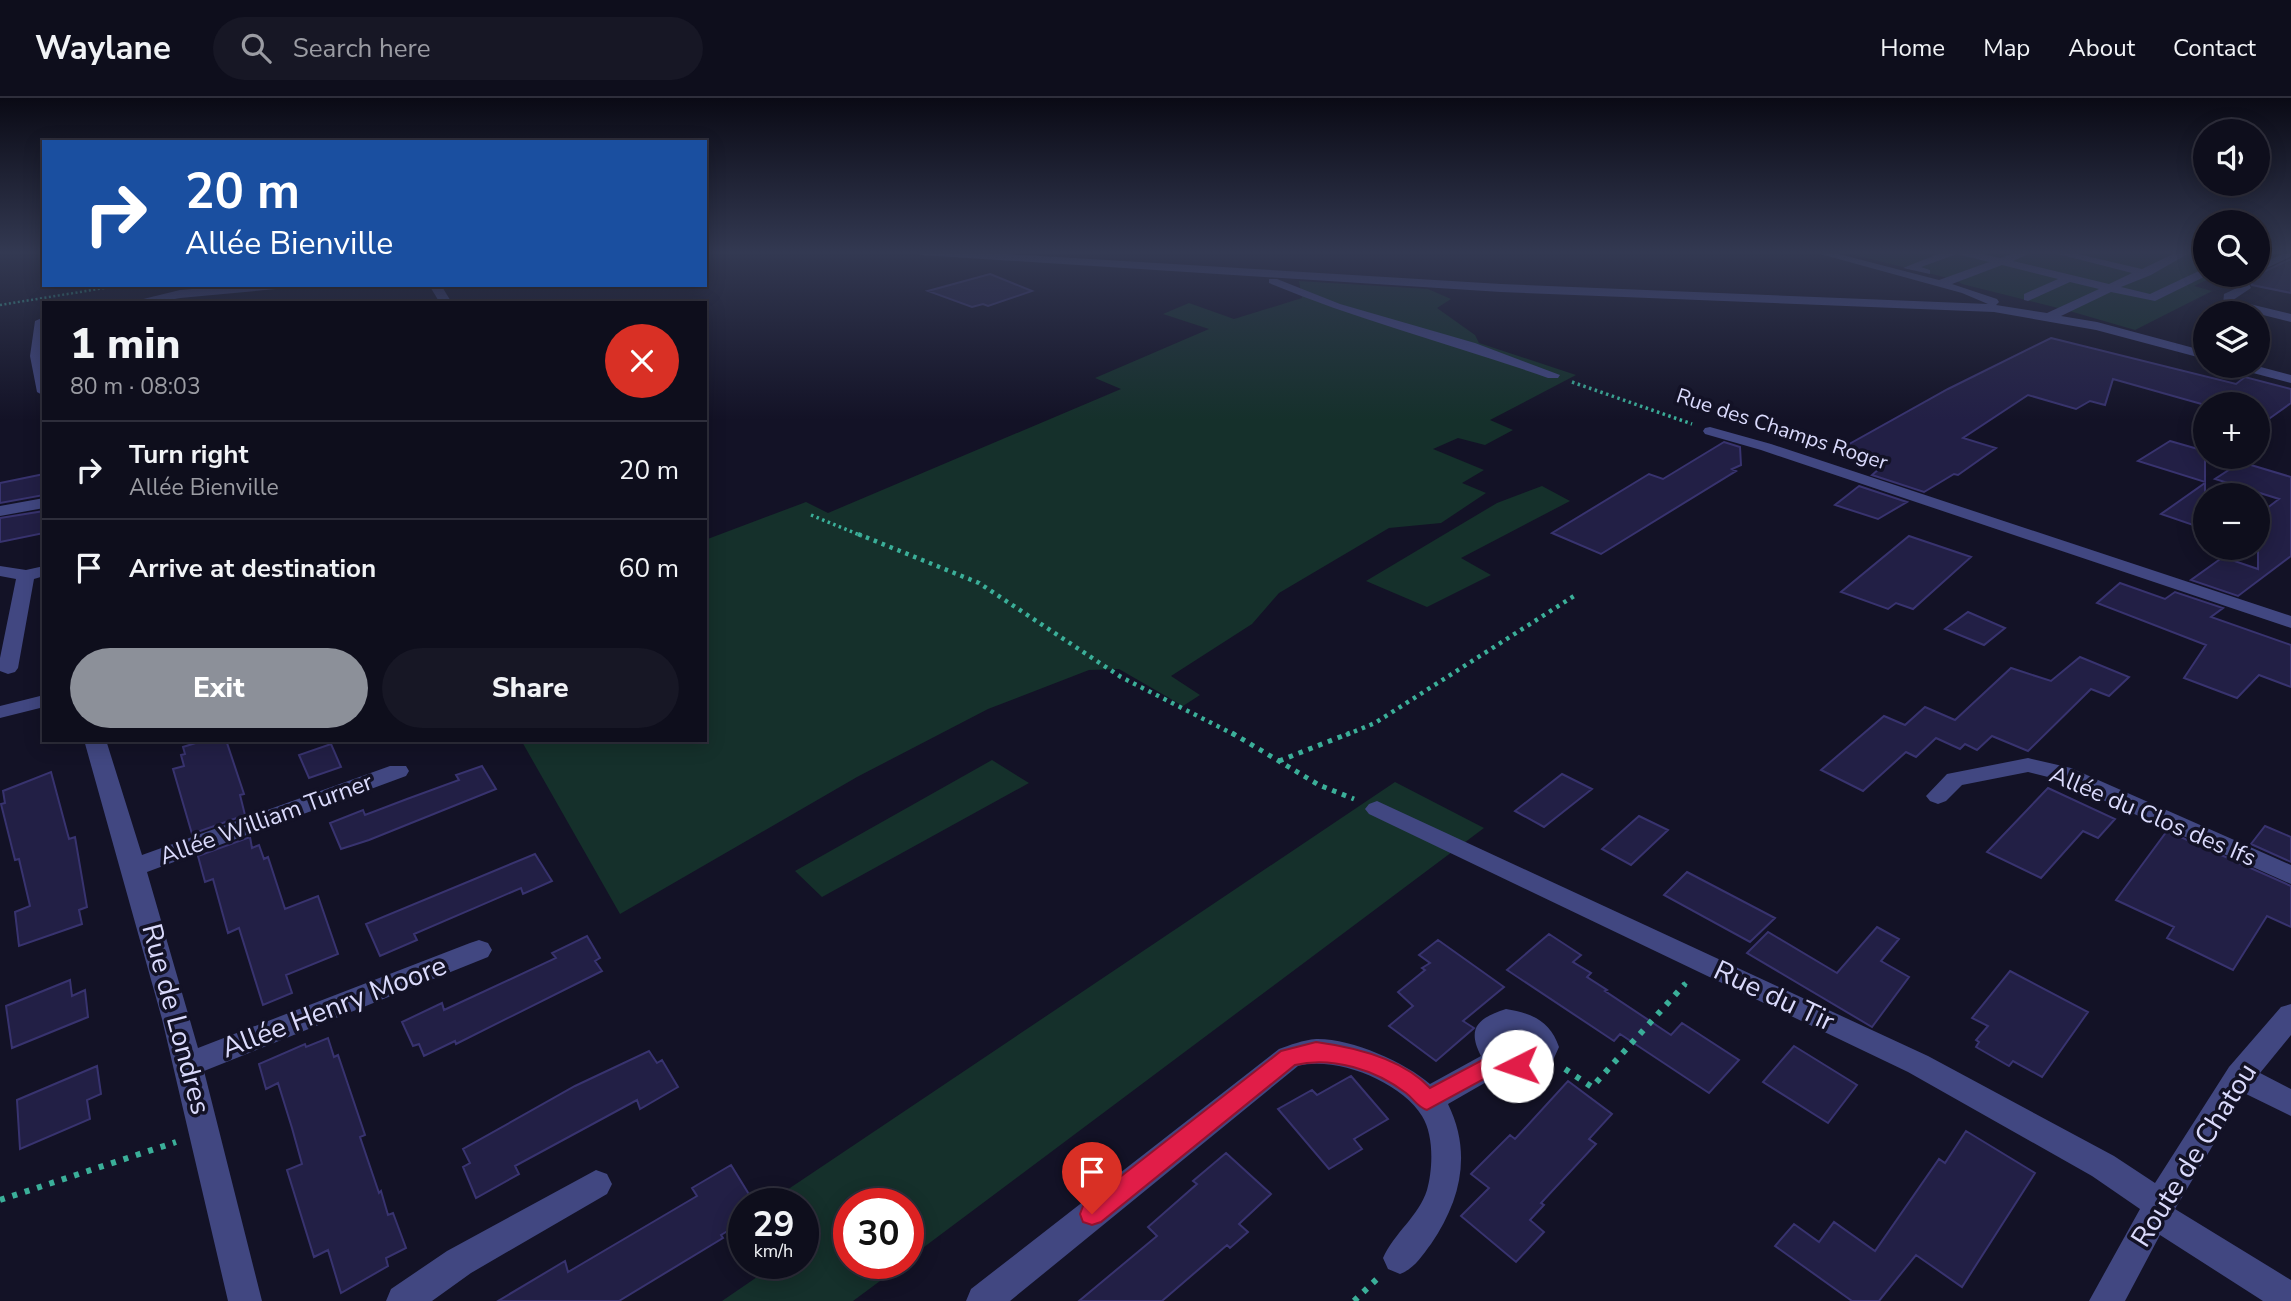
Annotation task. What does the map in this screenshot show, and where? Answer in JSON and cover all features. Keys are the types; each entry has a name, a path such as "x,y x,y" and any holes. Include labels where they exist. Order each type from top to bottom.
{"street":[{"path":"1340,308 1470,346 1553,375"},
{"path":"1995,308 2051,316 2193,352"},
{"path":"2051,316 2068,308"},
{"path":"2252,308 2291,318"},
{"path":"42,321 36,341 42,387"},
{"path":"2270,373 2291,379"},
{"name":"Rue des Champs Roger","path":"1710,430 2291,622"},
{"path":"0,511 42,503"},
{"path":"0,571 35,573 8,668"},
{"path":"0,712 42,702"},
{"name":"Rue de Londres","path":"96,742 189,1063 245,1301"},
{"name":"Allée du Clos des Ifs","path":"1938,796 1955,779 2028,765 2063,773 2291,875"},
{"name":"Allée William Turner","path":"134,867 398,771"},
{"name":"Rue du Tir","path":"1377,809 1918,1064 2103,1166 2157,1209 2291,1299"},
{"name":"Allée Henry Moore","path":"189,1063 480,950"},
{"name":"Route de Chatou","path":"2106,1301 2157,1209 2239,1076 2291,1015"},
{"path":"1506,1020 1519,1021 1539,1033 1545,1047 1544,1055 1539,1061 1517,1066 1501,1059 1488,1045 1488,1033 1494,1025 1506,1020"},
{"path":"983,1301 1289,1057 1316,1051 1345,1055 1380,1069 1414,1086 1435,1110 1446,1144 1445,1181 1431,1214 1401,1258"},
{"path":"1427,1101 1501,1059"},
{"path":"2239,1076 2291,1103"},
{"path":"403,1301 459,1262 596,1184"}],"path":[{"name":"Rue des Champs Roger","path":"1553,375 1710,430"},
{"path":"811,514 979,583 1121,677 1244,739 1319,785 1377,809"},
{"path":"1278,761 1375,723 1574,596"},
{"path":"1544,1055 1592,1087 1704,963"},
{"path":"0,1200 206,1132"}],"green space":[{"path":"1177,308 1203,308 1234,319 1269,308 1437,308 1475,335 1479,343 1576,375 1490,420 1513,430 1485,445 1458,438 1433,449 1484,470 1462,483 1486,493 1441,523 1389,528 1279,593 1252,624 1171,676 1200,695 1183,706 1119,669 1089,670 988,709 857,777 620,914 522,742 707,742 707,539 806,502 828,513 1121,389 1095,378 1209,329 1163,314"},
{"path":"2059,308 2178,308 2135,330 2066,310"},
{"path":"1542,486 1570,501 1461,558 1491,575 1427,607 1366,581 1497,503"},
{"path":"992,760 1029,783 822,897 795,871"},
{"path":"1395,782 1484,828 924,1247 924,1188 833,1188 833,1279 883,1279 853,1301 722,1301 754,1279 819,1279 819,1188 790,1188"}],"building":[{"path":"2051,338 2193,373 2193,378 2212,378 2236,384 2244,378 2249,378 2291,389 2291,403 2270,418 2270,392 2193,392 2193,402 2113,379 2105,405 2090,401 2076,409 2028,395 1963,438 1996,448 1958,475 1954,474 1924,492 1872,475 1880,468 1835,452 1948,389"},
{"path":"2170,441 2193,448 2193,469 2205,469 2205,482 2138,461"},
{"path":"1724,442 1740,447 1741,465 1732,469 1736,471 1601,554 1552,533 1649,474 1663,479"},
{"path":"2230,469 2264,469 2291,477 2291,556 2238,596 2191,580 2219,560 2232,560 2258,569 2258,560 2270,560 2270,506 2279,499 2270,496 2270,483 2228,483 2215,479"},
{"path":"42,474 42,495 0,503 0,483"},
{"path":"1859,486 1907,502 1878,519 1835,505"},
{"path":"2193,491 2193,525 2161,514"},
{"path":"42,511 42,533 0,542 0,518"},
{"path":"1909,536 1971,557 1913,609 1896,603 1888,609 1841,592"},
{"path":"2120,583 2165,599 2175,592 2223,608 2211,617 2291,645 2291,687 2259,675 2237,698 2184,678 2206,645 2097,603"},
{"path":"1968,612 2005,628 1984,645 1945,629"},
{"path":"2080,657 2129,677 2109,696 2091,689 2028,751 1992,736 1977,750 1965,744 1960,749 1936,738 1916,757 1906,752 1863,791 1821,770 1884,716 1905,725 1925,707 1955,720 2011,668 2051,681"},
{"path":"199,742 227,742 244,794 240,795 245,815 192,834 173,769 184,766 181,755 185,754 183,747"},
{"path":"331,744 341,767 309,778 299,755"},
{"path":"482,766 496,789 341,849 330,823 363,810 365,815 459,780 456,775"},
{"path":"51,772 69,839 75,837 87,907 79,910 82,924 19,946 15,912 30,906 19,859 15,860 1,804 5,803 3,791"},
{"path":"1562,774 1592,789 1544,827 1515,811"},
{"path":"2048,788 2115,819 2098,838 2083,831 2041,878 1987,852"},
{"path":"1639,816 1668,830 1631,865 1602,849"},
{"path":"2265,826 2291,837 2291,862 2251,844"},
{"path":"2167,831 2291,886 2291,927 2267,916 2233,970 2167,938 2174,927 2116,900"},
{"path":"250,837 252,848 259,845 264,859 268,857 285,909 318,896 338,954 286,975 292,993 263,1005 239,928 228,933 213,879 205,882 198,856"},
{"path":"535,854 552,881 523,894 521,888 414,934 417,940 380,956 366,924"},
{"path":"1687,872 1775,918 1750,942 1664,895"},
{"path":"1877,927 1899,939 1881,961 1909,977 1872,1027 1747,953 1768,932 1837,973"},
{"path":"1549,934 1581,955 1573,962 1591,973 1587,977 1671,1035 1682,1023 1739,1060 1709,1093 1620,1034 1614,1041 1507,970"},
{"path":"587,936 600,958 595,961 602,971 456,1044 455,1041 424,1056 419,1044 413,1046 402,1022 442,1003 444,1010 556,958 552,953"},
{"path":"1438,940 1504,987 1463,1021 1474,1028 1436,1061 1389,1026 1413,1006 1398,992 1425,970 1422,968 1430,963 1419,955"},
{"path":"2010,971 2088,1012 2042,1077 2013,1061 2009,1066 1976,1047 1979,1042 1976,1040 1988,1026 1972,1018"},
{"path":"70,980 72,996 85,990 88,1017 12,1048 6,1006"},
{"path":"328,1038 334,1057 338,1055 365,1135 360,1137 379,1193 381,1191 388,1215 393,1213 406,1248 386,1258 388,1266 341,1293 328,1250 314,1257 287,1170 302,1164 292,1128 278,1083 266,1089 259,1064 305,1044 306,1047"},
{"path":"1794,1046 1857,1085 1828,1123 1763,1082"},
{"path":"649,1051 657,1063 662,1060 678,1087 640,1109 637,1100 515,1166 519,1174 476,1198 463,1167 470,1163 463,1149 575,1086"},
{"path":"97,1066 101,1094 87,1100 90,1119 20,1149 17,1100"},
{"path":"1351,1076 1388,1119 1354,1139 1362,1149 1329,1169 1278,1109 1312,1090 1317,1095"},
{"path":"1568,1081 1612,1114 1589,1139 1596,1144 1541,1203 1544,1205 1530,1220 1544,1232 1516,1262 1461,1216 1489,1188 1471,1174 1510,1135 1515,1139"},
{"path":"1966,1131 2035,1173 1962,1287 1916,1255 1879,1301 1852,1301 1775,1246 1794,1224 1819,1242 1834,1222 1875,1251 1939,1159 1945,1163"},
{"path":"1226,1153 1271,1194 1239,1224 1248,1232 1230,1248 1227,1245 1162,1301 1079,1301 1157,1236 1148,1227 1197,1184 1193,1181"},
{"path":"731,1165 745,1188 728,1188 728,1231 721,1235 723,1238 619,1301 498,1301 565,1261 568,1272 697,1196 692,1188"}],"route":[{"path":"1092,1214 1289,1057 1316,1051 1345,1055 1414,1086 1427,1101 1501,1059 1517,1066"}]}
